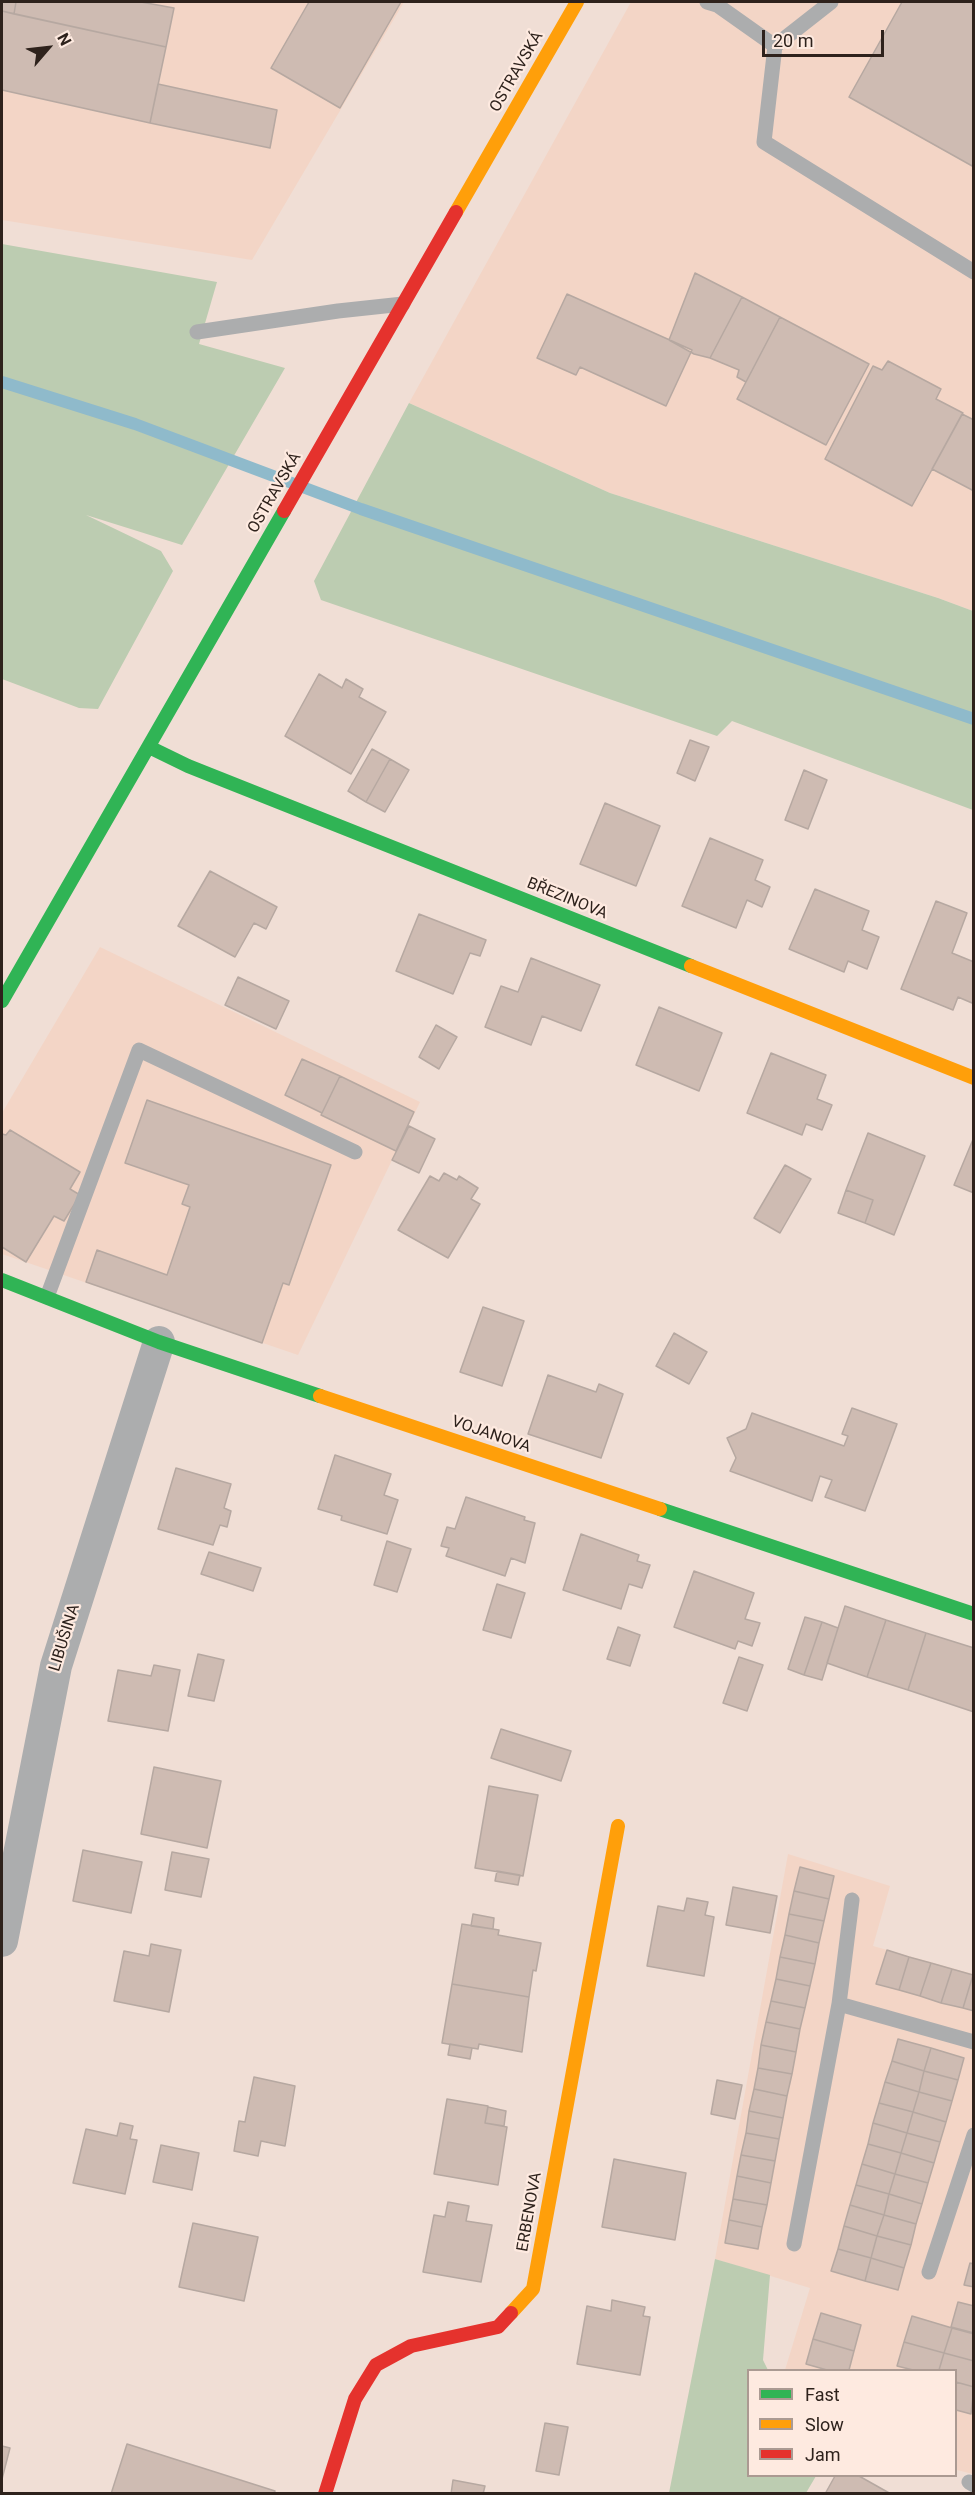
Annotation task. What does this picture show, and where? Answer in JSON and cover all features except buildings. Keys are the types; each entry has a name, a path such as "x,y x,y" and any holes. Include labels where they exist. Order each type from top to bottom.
{"street":[{"name":"OSTRAVSKÁ","path":"2,1001 577,2"},
{"name":"BŘEZINOVA","path":"149,747 188,766 974,1078"},
{"name":"VOJANOVA","path":"2,1280 159,1342 974,1614"},
{"name":"LIBUŠINA","path":"2,1941 56,1666 159,1342"},
{"name":"ERBENOVA","path":"325,2493 355,2398 376,2365 411,2346 498,2327 533,2289 618,1826"}],"lane":[{"path":"707,2 717,5 775,46"},
{"path":"831,2 775,46 764,141 974,272"},
{"path":"197,332 338,311 403,304"},
{"path":"47,1297 138,1050 355,1152"},
{"path":"794,2244 839,2004 852,1900"},
{"path":"839,2004 974,2042"},
{"path":"929,2272 974,2135"}],"shaded area":[{"path":"2,2 404,2 252,260 2,220"},
{"path":"631,2 973,2 973,611 610,493 409,403"},
{"path":"100,947 420,1102 298,1355 2,1254 2,1113"},
{"path":"788,1854 890,1886 873,1946 973,1974 973,2474 957,2470 957,2369 785,2369 810,2288 715,2259"}],"green space":[{"path":"2,244 217,282 199,344 285,368 182,545 86,515 161,551 173,571 98,709 79,708 2,679"},
{"path":"409,403 610,493 973,611 973,810 732,721 717,736 321,600 314,581"},
{"path":"715,2259 770,2275 763,2360 768,2369 747,2369 747,2477 815,2477 806,2493 669,2493"}],"waterway":[{"path":"2,382 135,424 361,509 974,719"}],"traffic: fast":[{"path":"2,1001 284,511"},
{"path":"149,747 188,766 691,966"},
{"path":"2,1280 159,1342 320,1396"},
{"path":"660,1509 974,1614"}],"traffic: slow":[{"path":"456,212 577,2"},
{"path":"691,966 974,1078"},
{"path":"320,1396 660,1509"},
{"path":"511,2313 533,2289 618,1826"}],"traffic: jam":[{"path":"284,511 456,212"},
{"path":"325,2494 355,2399 376,2365 411,2346 498,2327 511,2313"}]}
